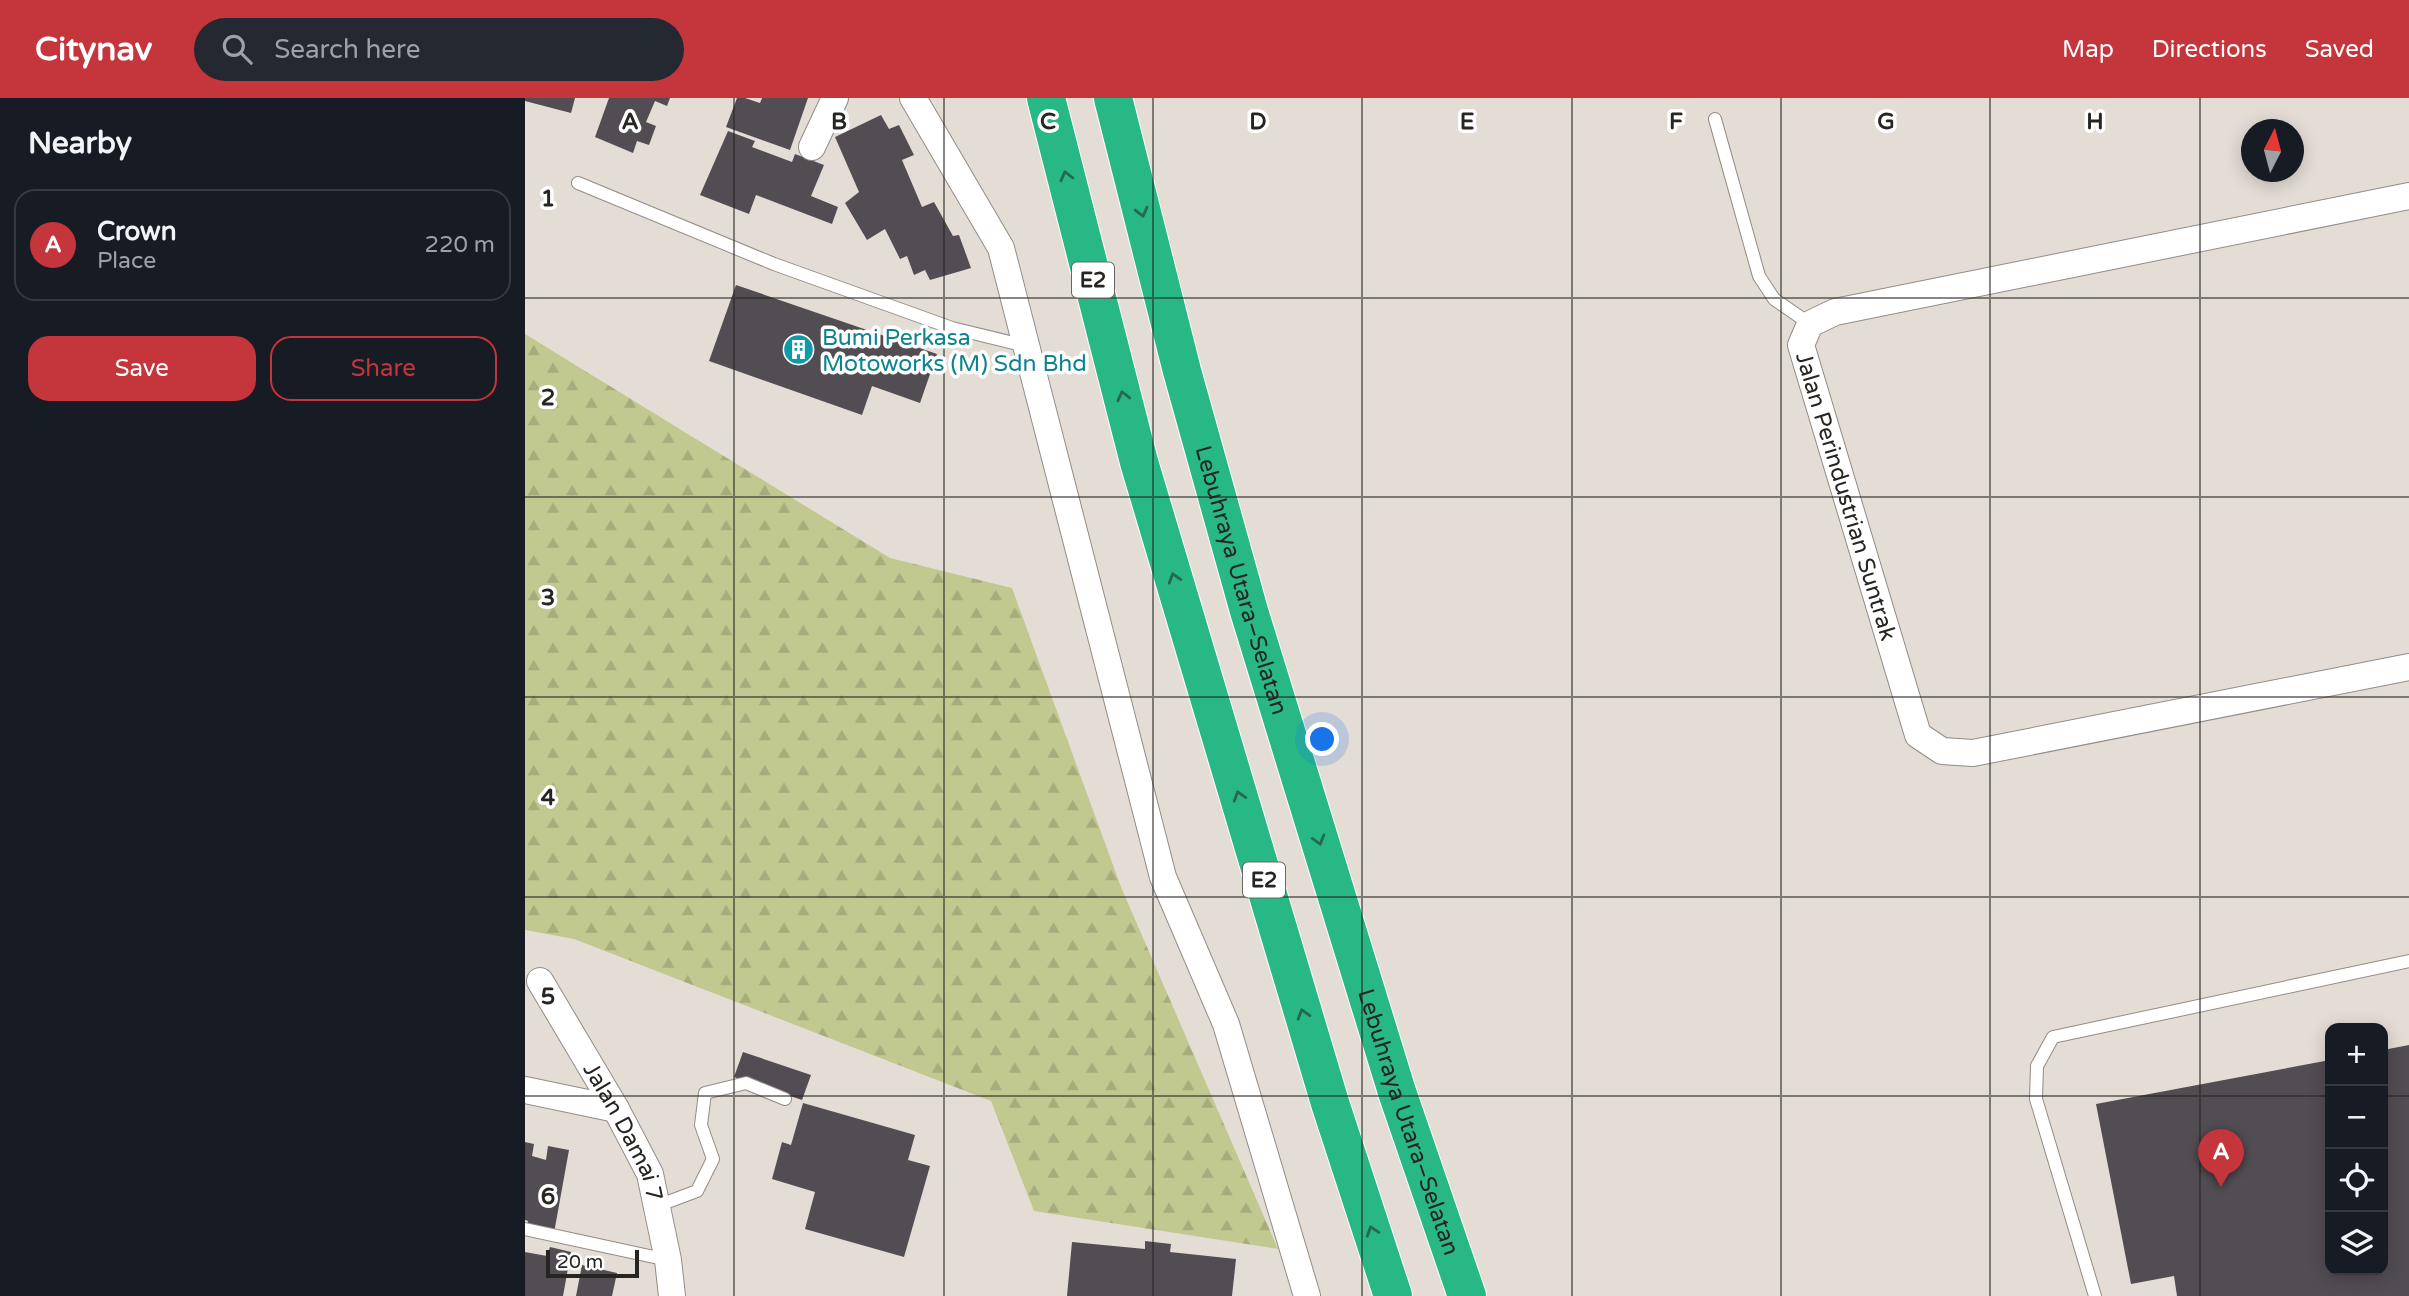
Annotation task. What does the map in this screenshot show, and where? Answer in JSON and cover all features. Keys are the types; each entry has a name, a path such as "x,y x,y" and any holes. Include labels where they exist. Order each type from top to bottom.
{"highway":[{"name":"E2","path":"1046,98 1139,462 1330,1103 1393,1296"},
{"name":"Lebuhraya Utara–Selatan","path":"1114,98 1182,371 1249,611 1398,1093 1467,1296"},
{"path":"1398,1093 1493,1296"}],"street":[{"path":"812,147 835,98"},
{"path":"913,98 1001,248 1163,877 1226,1024 1307,1296"},
{"name":"Jalan Perindustrian Suntrak","path":"2409,196 1835,312 1810,324 1801,345 1918,735 1942,751 1973,754 2409,667"},
{"name":"Jalan Damai 7","path":"540,981 616,1109 650,1174 669,1260 671,1296"},
{"path":"525,1090 616,1109"}],"lane":[{"path":"1715,119 1759,276 1774,299 1810,324"},
{"path":"578,183 787,269 953,328 1026,346"},
{"path":"2095,1296 2036,1098 2038,1066 2053,1037 2409,961"},
{"path":"657,1206 697,1191 713,1159 701,1125 705,1093 746,1083 785,1099"},
{"path":"525,1229 669,1260"}],"green space":[{"path":"525,334 890,558 1012,588 1121,887 1278,1249 1034,1211 991,1101 574,939 525,930"}],"building":[{"path":"525,98 575,98 571,113 525,101"},
{"path":"609,98 670,98 667,106 655,101 646,122 656,126 649,145 637,141 633,153 595,137"},
{"path":"737,98 760,103 762,98 808,98 790,150 726,127"},
{"path":"881,115 889,129 899,125 914,155 902,160 922,207 934,202 953,236 959,235 971,268 930,280 925,270 914,275 907,256 900,259 885,229 867,240 845,203 859,192 835,137"},
{"path":"728,131 755,141 752,147 792,162 795,154 824,165 811,196 838,207 832,224 756,195 749,214 700,195"},
{"name":"Bumi Perkasa Motoworks (M) Sdn Bhd","path":"736,285 937,354 920,403 872,386 862,415 709,361"},
{"path":"2409,1045 2409,1296 2177,1296 2174,1276 2131,1284 2096,1104 2325,1061 2325,1275 2388,1275 2388,1049"},
{"path":"743,1052 811,1075 802,1100 734,1077"},
{"path":"803,1103 915,1135 908,1160 930,1166 904,1257 805,1229 815,1192 772,1179 782,1142 791,1145"},
{"path":"525,1142 534,1144 532,1156 546,1160 548,1146 569,1150 554,1233 527,1227"},
{"path":"1145,1241 1171,1244 1170,1252 1236,1259 1232,1296 1067,1296 1072,1242 1145,1249"},
{"path":"550,1247 571,1252 563,1296 525,1296 525,1252 547,1256"},
{"path":"582,1265 617,1273 612,1296 576,1296"}],"place":[{"name":"Bumi Perkasa Motoworks (M) Sdn Bhd","path":"799,350"},
{"name":"Crown","path":"2221,1187"}]}
